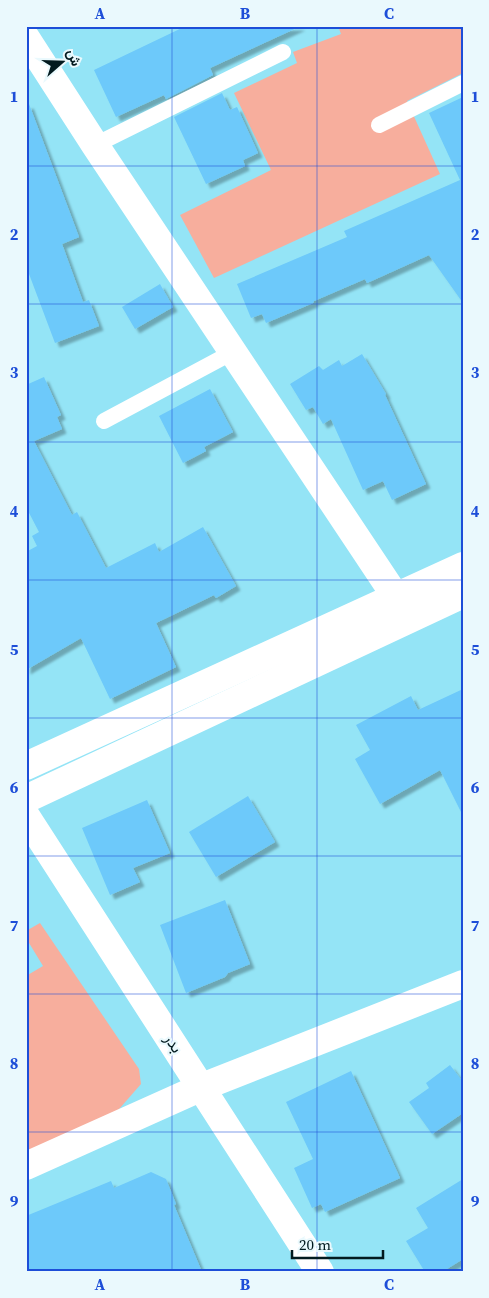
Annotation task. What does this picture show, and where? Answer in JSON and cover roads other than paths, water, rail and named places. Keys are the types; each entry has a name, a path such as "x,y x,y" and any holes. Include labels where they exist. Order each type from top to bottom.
{"street":[{"path":"26,38 95,145 396,597"},
{"path":"26,766 463,566"},
{"path":"26,799 463,594"},
{"name":"بدر","path":"26,816 202,1086 320,1272"},
{"path":"26,1166 202,1086 463,984"}],"lane":[{"path":"95,145 283,52"},
{"path":"379,125 463,83"},
{"path":"104,421 233,352"}]}
